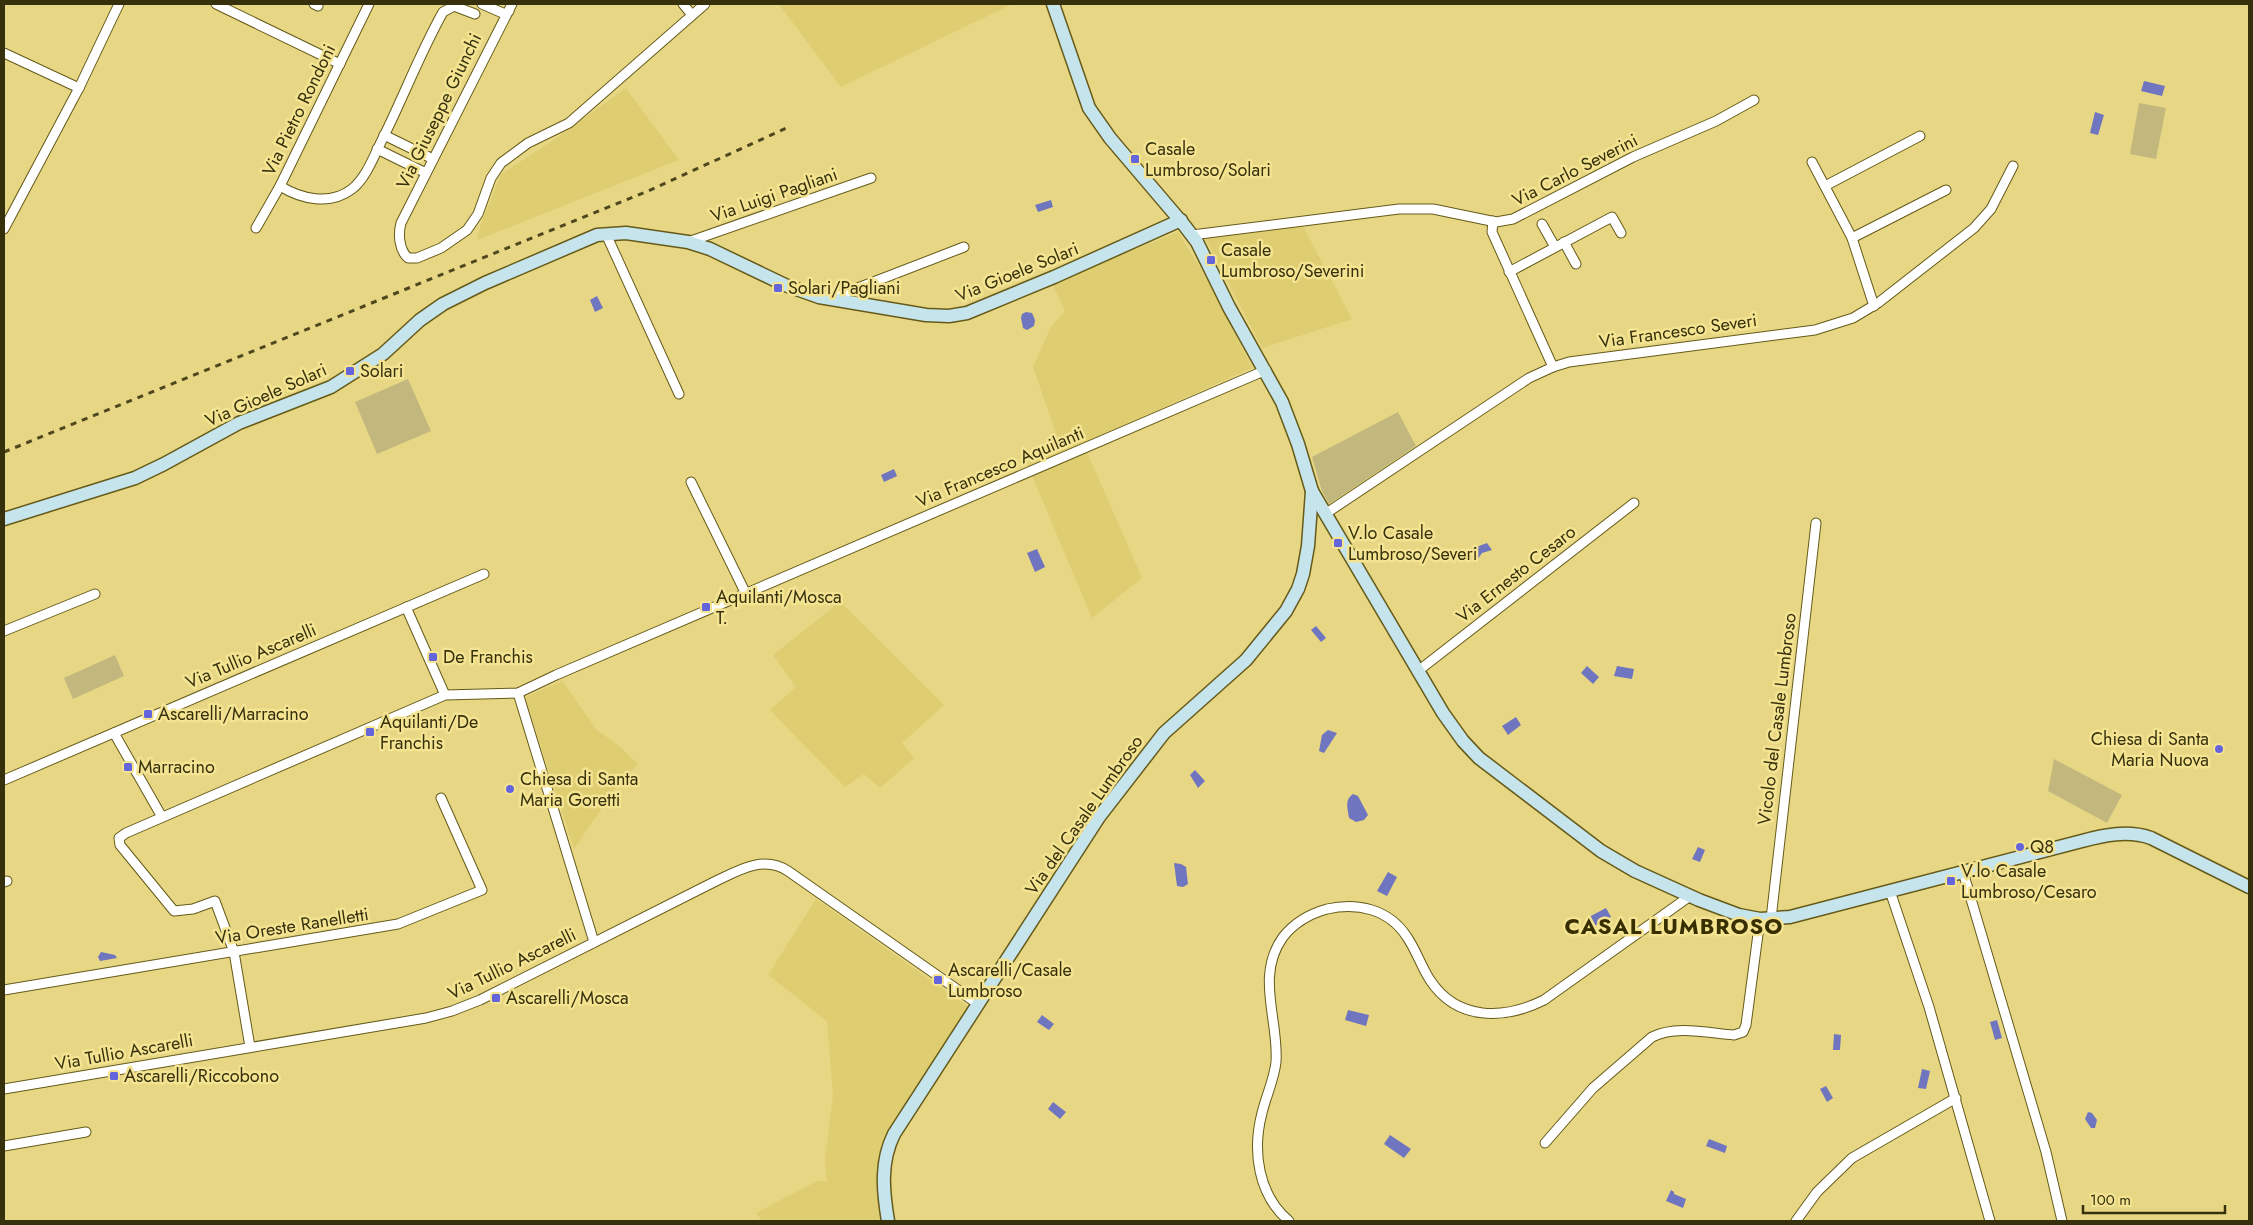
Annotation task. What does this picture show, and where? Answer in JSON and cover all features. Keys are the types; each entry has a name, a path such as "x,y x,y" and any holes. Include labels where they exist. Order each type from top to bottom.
{"street":[{"path":"4,229 79,88 120,4"},
{"path":"216,4 340,64"},
{"name":"Via Pietro Rondoni","path":"256,228 280,186 369,4"},
{"path":"482,4 505,14 517,4"},
{"name":"Via Giuseppe Giunchi","path":"512,4 505,14 402,223 399,234 404,254 410,259 436,250 455,239 476,218 491,178 501,163 528,143 569,123 692,15"},
{"path":"683,4 692,15 705,4"},
{"name":"Via del Casale Lumbroso","path":"888,1221 883,1173 890,1142 1099,817 1149,749 1174,722 1246,660 1286,611 1296,594 1303,574 1308,546 1312,491 1286,411 1266,370 1229,307 1208,262 1192,235 1115,145 1094,116 1084,95 1053,4"},
{"path":"280,186 292,194 309,199 336,196 351,190 363,177 444,10 454,6 475,14"},
{"path":"4,53 79,88"},
{"name":"Via Carlo Severini","path":"1192,235 1399,209 1432,209 1492,221 1509,220 1528,213 1622,163 1716,121 1754,100"},
{"path":"384,135 433,159"},
{"path":"1825,186 1920,136"},
{"path":"377,149 426,173"},
{"path":"1812,162 1852,238 1874,306"},
{"name":"Via Francesco Severi","path":"1325,514 1529,378 1553,367 1569,362 1646,351 1815,330 1847,321 1874,306 1978,224 1991,209 2013,166"},
{"name":"Via Luigi Pagliani","path":"688,242 871,178"},
{"path":"1852,238 1946,190"},
{"path":"1509,272 1612,217 1615,219 1621,233"},
{"name":"Via Gioele Solari","path":"4,519 135,478 239,423 331,387 383,354 420,320 448,302 584,240 606,234 639,234 688,242 710,249 790,287 829,299 930,316 962,314 1054,277 1181,220"},
{"path":"1492,221 1492,232 1553,367"},
{"path":"1542,224 1555,247"},
{"path":"606,234 679,394"},
{"path":"1564,242 1576,264"},
{"path":"829,299 964,248"},
{"name":"Via Francesco Aquilanti","path":"234,952 215,901 193,910 174,911 120,845 119,838 162,817 444,695 518,693 1266,370"},
{"path":"691,482 746,594"},
{"path":"1312,491 1418,671 1458,735 1473,752 1490,768 1610,857 1642,875 1690,896 1733,913 1766,919 1790,917 2092,838 2132,834 2156,840 2249,887"},
{"name":"Via Ernesto Cesaro","path":"1418,671 1634,503"},
{"name":"Vicolo del Casale Lumbroso","path":"1545,1143 1594,1088 1652,1037 1660,1033 1675,1031 1734,1035 1743,1032 1766,919 1816,523"},
{"name":"Via Tullio Ascarelli","path":"4,780 484,574"},
{"path":"4,631 95,594"},
{"path":"406,607 444,695"},
{"path":"518,693 594,942"},
{"path":"114,733 162,817"},
{"name":"Via Oreste Ranelletti","path":"4,990 398,924 482,890 441,798"},
{"name":"Via Tullio Ascarelli","path":"4,1089 426,1018 452,1011 480,1000 724,877 749,866 771,863 788,871 978,1004"},
{"path":"1963,872 2046,1152 2062,1221"},
{"path":"1890,891 1929,1007 1990,1221"},
{"path":"1289,1221 1274,1206 1266,1192 1260,1170 1258,1146 1260,1120 1276,1064 1276,1044 1269,991 1270,966 1279,943 1298,922 1317,912 1338,907 1361,907 1382,914 1392,920 1404,932 1431,981 1446,998 1464,1010 1494,1015 1519,1011 1544,1000 1690,896"},
{"path":"234,952 250,1047"},
{"path":"1796,1221 1817,1192 1852,1158 1956,1098"},
{"path":"4,1146 86,1132"}],"shaded area":[{"path":"779,4 1012,4 841,87"},
{"path":"626,88 679,160 477,240 481,224 501,174 555,139"},
{"path":"2139,103 2166,108 2156,159 2130,154"},
{"path":"1302,224 1352,319 1262,348 1205,238"},
{"path":"1178,232 1211,286 1252,368 1083,443 1142,578 1092,618 1027,464 1061,448 1033,367 1051,327 1065,311 1052,283"},
{"path":"408,379 431,431 377,454 355,402"},
{"path":"1398,412 1416,446 1329,504 1322,491 1312,457"},
{"path":"840,602 944,705 902,743 914,758 880,788 864,774 845,787 770,710 796,687 773,655"},
{"path":"115,655 124,676 73,699 64,678"},
{"path":"562,681 597,730 619,746 638,764 614,790 574,849 525,697"},
{"path":"2054,759 2122,795 2107,823 2048,791"},
{"path":"816,899 970,1008 892,1125 880,1152 876,1188 882,1221 762,1221 756,1213 817,1181 827,1181 825,1158 833,1095 827,1021 768,975"}],"water":[{"path":"2144,81 2165,86 2162,96 2141,91"},
{"path":"2095,112 2104,115 2098,135 2090,133"},
{"path":"1051,200 1053,207 1038,212 1035,205"},
{"path":"597,296 603,308 595,312 590,300"},
{"path":"1026,312 1032,313 1035,320 1034,326 1027,330 1023,328 1021,318 1022,314"},
{"path":"894,469 897,476 884,482 881,475"},
{"path":"1487,543 1492,550 1482,553 1475,563 1470,559 1471,549"},
{"path":"1037,549 1045,567 1035,572 1027,553"},
{"path":"1316,626 1326,638 1321,642 1311,630"},
{"path":"1587,666 1599,677 1593,684 1581,673"},
{"path":"1617,666 1634,669 1632,679 1614,676"},
{"path":"1516,717 1521,725 1508,735 1502,726"},
{"path":"1328,730 1337,733 1324,753 1319,751 1322,735"},
{"path":"1195,770 1205,781 1198,788 1190,775"},
{"path":"1353,794 1358,796 1368,815 1364,820 1356,822 1349,818 1348,799"},
{"path":"1698,847 1705,850 1700,862 1692,859"},
{"path":"1174,863 1186,867 1188,884 1183,887 1177,886"},
{"path":"1388,872 1397,877 1387,896 1377,891"},
{"path":"1606,908 1611,917 1594,926 1589,917"},
{"path":"101,952 115,955 117,958 100,961 98,957"},
{"path":"1348,1010 1369,1015 1366,1026 1345,1020"},
{"path":"1042,1015 1054,1024 1049,1030 1037,1022"},
{"path":"1997,1020 2002,1038 1995,1040 1990,1022"},
{"path":"1834,1034 1841,1035 1840,1050 1833,1050"},
{"path":"1922,1069 1930,1071 1926,1089 1918,1088"},
{"path":"1826,1086 1833,1098 1827,1102 1820,1089"},
{"path":"1053,1102 1066,1112 1060,1119 1048,1109"},
{"path":"2088,1112 2092,1113 2097,1120 2095,1128 2091,1128 2085,1119"},
{"path":"1390,1135 1411,1149 1404,1158 1384,1144"},
{"path":"1709,1139 1727,1146 1725,1153 1706,1146"},
{"path":"1671,1190 1674,1194 1686,1199 1683,1208 1666,1201"}],"railway":[{"path":"4,452 648,191 791,126"}],"place":[{"name":"Casale Lumbroso/Solari","path":"1135,159"},
{"name":"Casale Lumbroso/Severini","path":"1211,260"},
{"name":"Solari/Pagliani","path":"778,288"},
{"name":"Solari","path":"350,371"},
{"name":"V.lo Casale Lumbroso/Severi","path":"1338,543"},
{"name":"Aquilanti/Mosca T.","path":"706,607"},
{"name":"De Franchis","path":"433,657"},
{"name":"Ascarelli/Marracino","path":"148,714"},
{"name":"Aquilanti/De Franchis","path":"370,732"},
{"name":"Chiesa di Santa Maria Nuova","path":"2219,749"},
{"name":"Marracino","path":"128,767"},
{"name":"Chiesa di Santa Maria Goretti","path":"510,789"},
{"name":"Q8","path":"2020,847"},
{"name":"V.lo Casale Lumbroso/Cesaro","path":"1951,881"},
{"name":"Ascarelli/Casale Lumbroso","path":"938,980"},
{"name":"Ascarelli/Mosca","path":"496,998"},
{"name":"Ascarelli/Riccobono","path":"114,1076"}],"district":[{"name":"CASAL LUMBROSO","path":"1674,926"}]}
